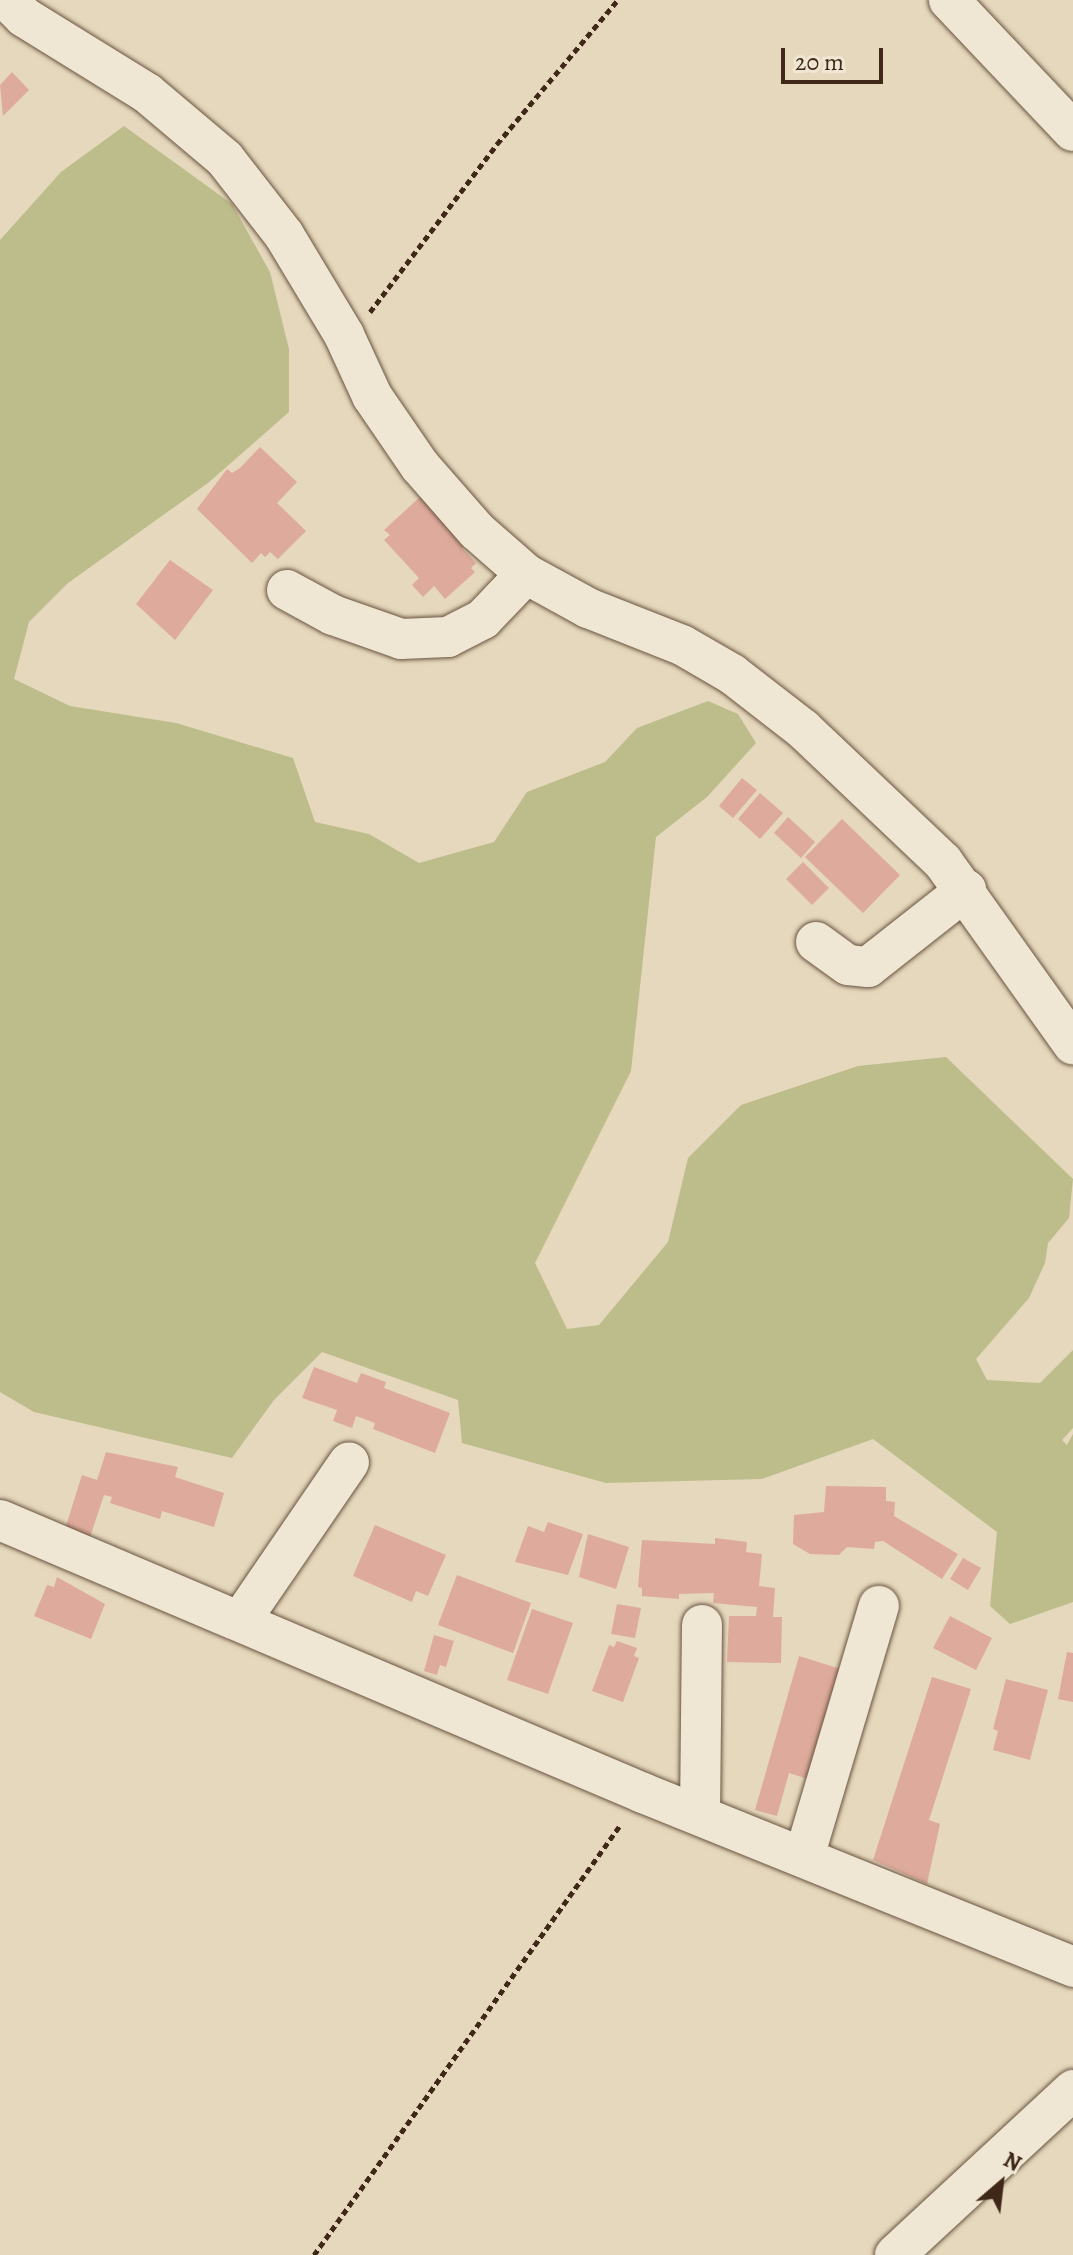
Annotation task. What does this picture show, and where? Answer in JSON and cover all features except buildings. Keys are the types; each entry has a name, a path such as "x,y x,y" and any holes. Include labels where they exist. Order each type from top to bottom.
{"street":[{"path":"7,0 24,17 147,93 225,159 284,235 344,335 372,396 420,466 477,531 526,574 732,674 874,793 966,890 1073,1044"},
{"path":"949,0 1073,131"},
{"path":"287,590 333,615 401,639 448,637 483,619 526,574"},
{"path":"816,942 848,965 868,967 966,890"},
{"path":"241,1620 349,1462"},
{"path":"0,1520 643,1793 1073,1967"},
{"path":"804,1857 879,1606"},
{"path":"700,1815 702,1625"},
{"path":"895,2255 1073,2090"}],"path":[{"path":"344,335 376,306 497,144 618,0"},
{"path":"314,2255 643,1793"}],"shaded area":[{"path":"124,126 232,204 270,272 289,349 289,412 208,483 68,583 29,622 14,679 70,706 176,723 293,758 315,822 369,834 419,863 494,842 527,792 605,762 637,728 708,701 738,714 756,743 707,797 656,837 631,1071 535,1263 567,1329 599,1325 668,1242 688,1158 741,1105 858,1066 946,1057 1073,1179 1069,1218 1048,1243 1045,1263 1029,1298 976,1359 987,1380 1040,1383 1073,1350 1073,1428 1062,1440 1067,1445 1073,1434 1073,1602 1010,1624 990,1606 997,1532 873,1439 762,1479 606,1483 462,1443 458,1400 322,1352 274,1400 232,1458 34,1412 0,1392 0,240 61,172"}]}
